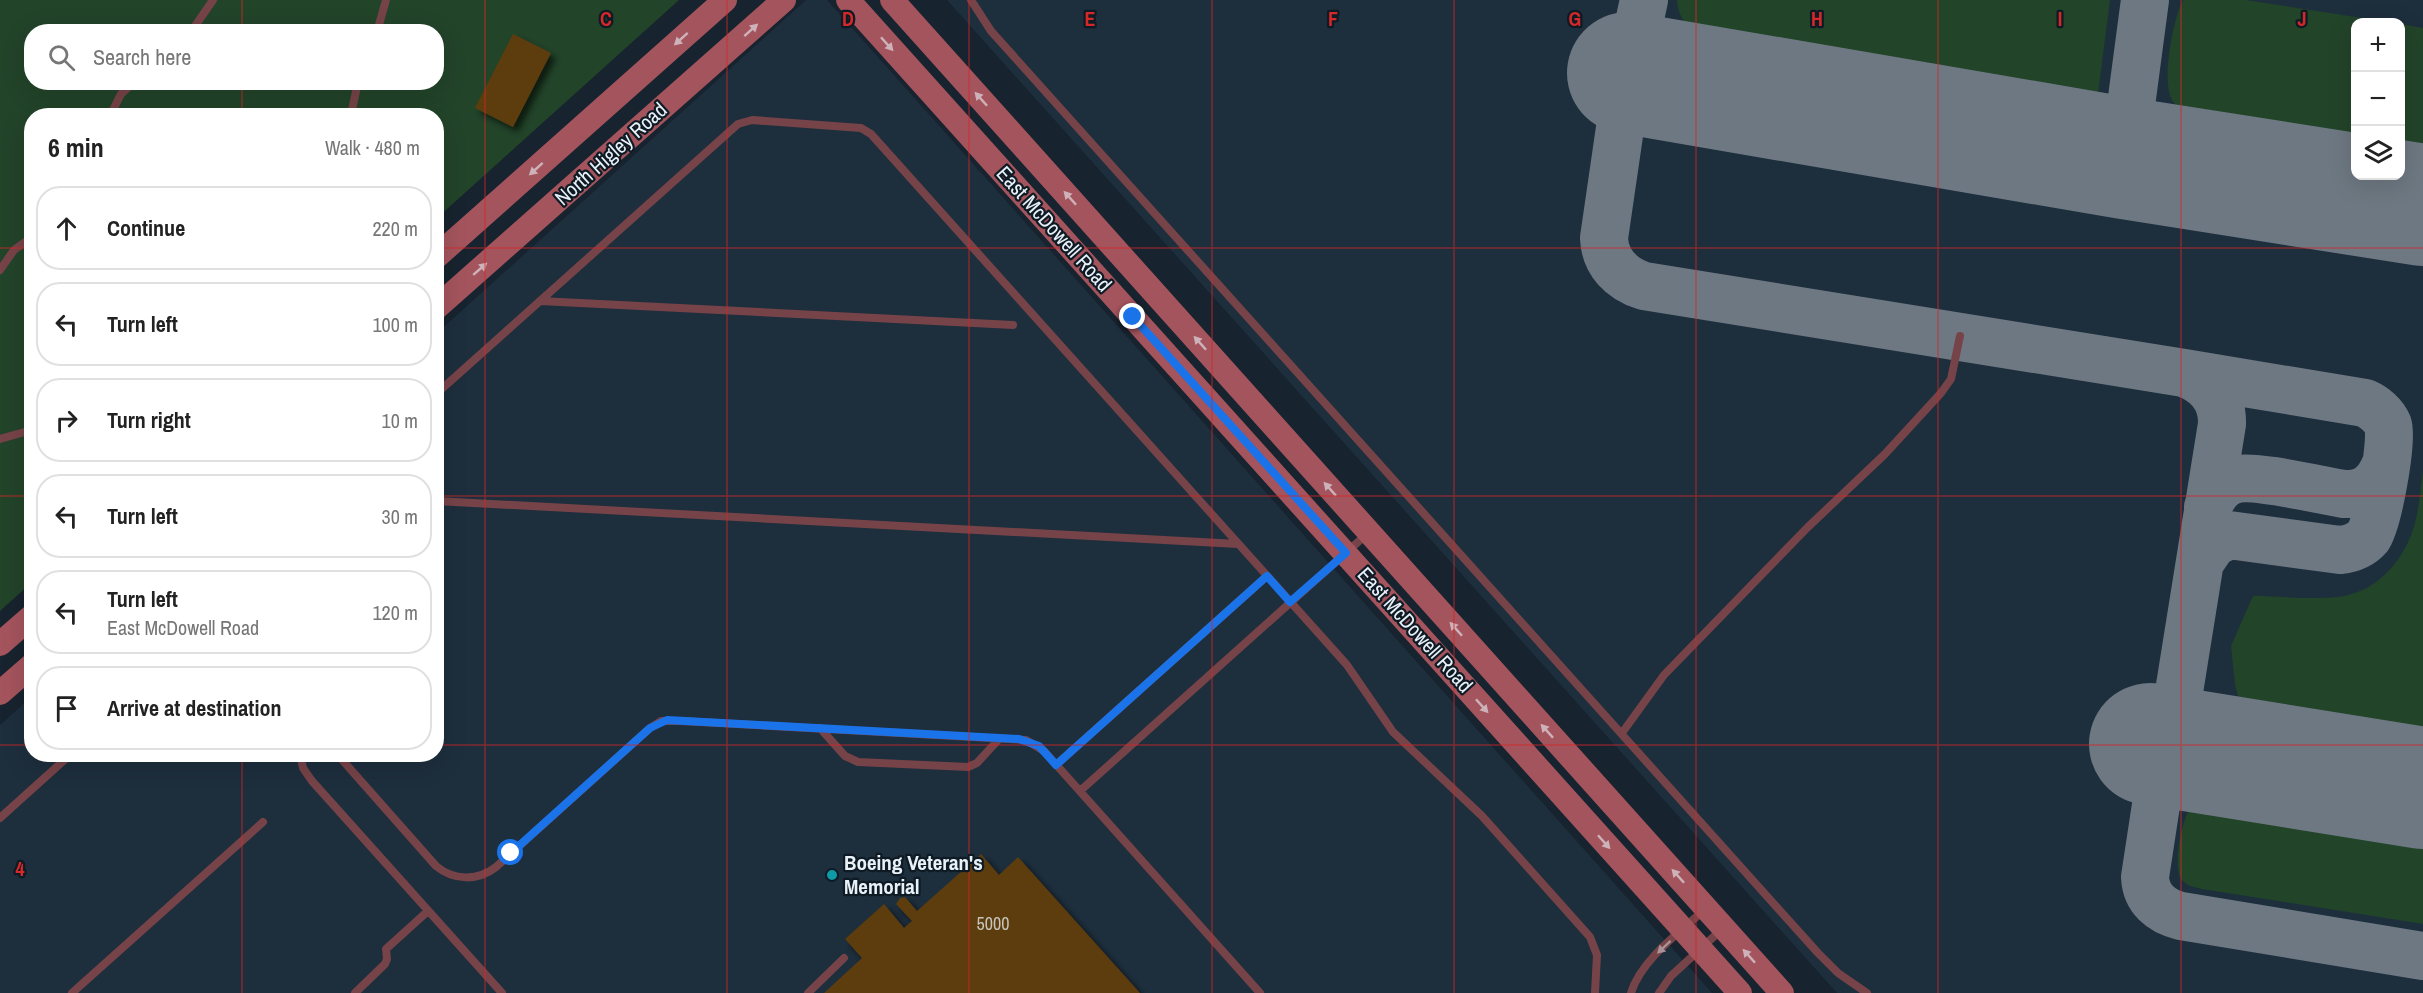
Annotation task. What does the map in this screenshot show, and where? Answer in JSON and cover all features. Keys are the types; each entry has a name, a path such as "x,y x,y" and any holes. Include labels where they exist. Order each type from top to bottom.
{"main road":[{"name":"North Higley Road","path":"444,250 725,0"},
{"name":"North Higley Road","path":"444,301 784,0"},
{"name":"East McDowell Road","path":"848,0 1740,993"},
{"name":"East McDowell Road","path":"892,0 1782,993"},
{"path":"0,644 24,623"},
{"path":"0,693 24,672"}],"lane":[{"path":"196,24 213,0"},
{"path":"379,24 386,0"},
{"path":"971,0 978,14 1005,47 1818,953 1838,973 1867,993"},
{"path":"114,108 117,100 126,90"},
{"path":"352,108 356,90"},
{"path":"444,387 738,124 752,120 861,128 870,134 1354,674 1393,732 1482,816 1590,937 1597,955 1595,993"},
{"path":"0,270 14,250 24,243"},
{"path":"540,301 1013,325"},
{"path":"1622,733 1664,675 1808,527 1885,454 1941,393 1951,379 1960,336"},
{"path":"0,439 24,432"},
{"path":"444,501 1238,543"},
{"path":"1080,791 1369,532"},
{"path":"1056,765 1267,576"},
{"path":"344,762 436,866 448,874 473,878 496,867 655,724 674,720 1019,739 1033,743 1056,765 1260,993"},
{"path":"820,728 845,756 858,762 968,767 977,763 999,739"},
{"path":"0,818 62,762"},
{"path":"302,762 312,781 502,993"},
{"path":"72,993 263,822"},
{"path":"1631,993 1646,965 1706,908"},
{"path":"355,993 385,964 386,949 428,911"},
{"path":"1659,993 1671,976 1724,928"},
{"path":"808,993 844,958"}],"shaded area":[{"path":"806,0 827,0 1712,993 0,993 0,725 24,703 24,762 444,762 444,327"},
{"path":"947,0 2423,0 2423,993 1837,993"}],"green space":[{"path":"0,0 679,0 444,212 444,108 24,108 24,589 0,611"},
{"path":"1677,0 2110,0 2098,94 1696,31 1682,18"},
{"path":"2183,0 2246,0 2362,18 2351,18 2351,136 2180,108 2172,100 2168,79 2172,35"},
{"path":"2405,25 2423,28 2423,147 2405,145"},
{"path":"2423,471 2423,744 2291,723 2239,700 2231,646 2252,598 2254,596 2337,597 2363,590 2375,583 2394,565 2408,542 2417,516"},
{"path":"2205,798 2423,832 2423,924 2188,885 2181,879 2179,873 2178,855 2181,833 2190,809"}],"building":[{"path":"513,34 551,53 513,127 475,108"},
{"path":"981,854 999,875 1018,857 1140,993 824,993 862,958 845,939 884,904 904,928 912,921 896,904 900,898 905,897 917,911"}],"taxiway":[{"path":"1644,0 1628,73 1604,238 1611,262 1629,279 1644,286 2184,373 2200,381 2212,392 2220,407 2222,424 2170,748"},
{"path":"2124,158 2145,0"},
{"path":"2184,373 2365,403 2384,418 2389,433 2387,463 2380,500 2372,529 2362,542 2351,548 2340,550 2229,535 2213,543 2200,562"},
{"path":"2208,507 2219,489 2237,479 2273,481 2351,494 2364,491 2374,483 2385,466"},
{"path":"2165,746 2145,877 2148,892 2156,903 2167,911 2181,916 2423,956"}],"runway":[{"path":"1628,73 2124,158 2423,205"},
{"path":"2150,744 2423,788"}],"place":[{"name":"Boeing Veteran's Memorial","path":"832,875"}],"route":[{"path":"511,853 650,728 667,720 1019,739 1039,746 1056,765 1267,576 1290,602 1346,553 1133,317"}]}
